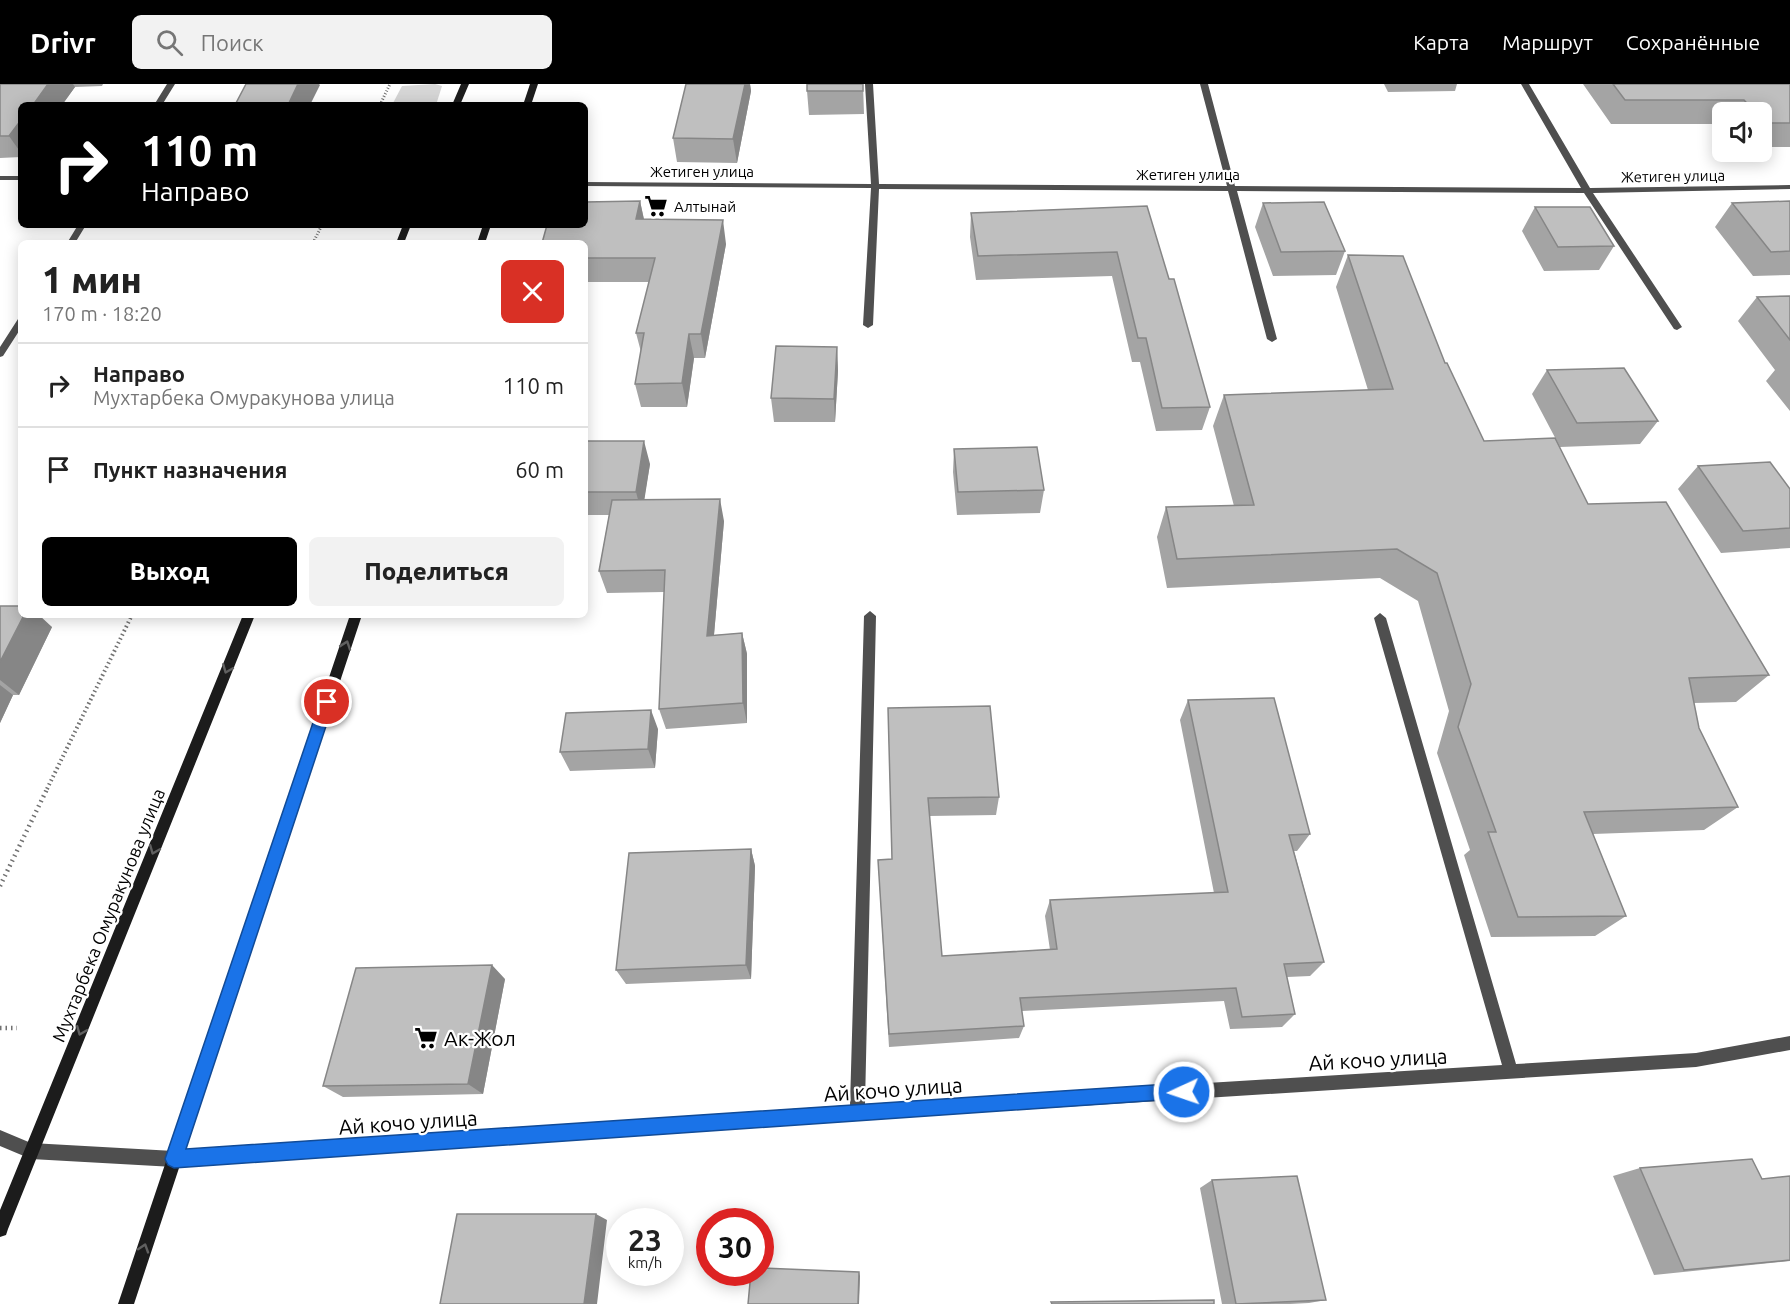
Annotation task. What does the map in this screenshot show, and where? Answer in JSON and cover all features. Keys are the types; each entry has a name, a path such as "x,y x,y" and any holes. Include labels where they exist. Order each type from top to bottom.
{"main road":[{"path":"457,102 465,84"},
{"path":"528,102 534,84"},
{"name":"Мухтарбека Омуракунова улица","path":"0,1229 248,618"},
{"path":"126,1304 355,618"}],"street":[{"path":"160,102 171,84"},
{"path":"868,324 875,186 869,84"},
{"path":"1204,84 1272,339"},
{"path":"1525,84 1587,191 1677,327"},
{"path":"0,178 18,178"},
{"name":"Жетиген улица","path":"588,184 1587,191 1790,187"},
{"path":"0,354 18,326"},
{"path":"857,1112 870,616"},
{"path":"1380,618 1511,1072"},
{"name":"Ай кочо улица","path":"0,1138 31,1151 174,1159 857,1112 1696,1060 1790,1043"}],"path":[{"path":"381,102 390,84"},
{"path":"0,886 131,618"},
{"path":"0,1028 17,1028"}],"shaded area":[{"path":"435,84 442,86 437,102 394,102 402,86"}],"building":[{"path":"0,84 48,84 35,102 18,102 18,124 9,136 0,136"},
{"path":"246,84 298,84 289,102 237,102"},
{"path":"686,84 745,84 733,139 673,138"},
{"path":"807,84 863,84 863,91 807,91"},
{"path":"1613,84 1790,84 1790,123 1772,123 1772,102 1625,100"},
{"path":"640,201 636,219 723,220 701,334 689,334 682,383 635,384 644,333 636,333 655,258 588,258 588,240 543,240 546,228 588,228 588,202"},
{"path":"1790,201 1790,251 1771,252 1732,203"},
{"path":"1324,202 1345,251 1281,252 1263,203"},
{"path":"1147,206 1169,279 1174,279 1210,407 1162,408 1146,338 1138,338 1117,252 978,256 971,213"},
{"path":"1535,207 1590,207 1614,246 1558,247"},
{"path":"1348,255 1403,256 1445,363 1484,441 1555,438 1588,504 1666,502 1769,675 1689,678 1699,728 1738,807 1584,812 1626,916 1518,917 1488,832 1496,832 1458,727 1471,684 1437,573 1397,549 1177,559 1166,507 1254,505 1224,395 1393,389"},
{"path":"1790,296 1790,340 1757,297"},
{"path":"776,346 837,347 834,399 771,398"},
{"path":"1624,368 1658,421 1577,423 1547,370"},
{"path":"588,441 644,441 636,492 588,492"},
{"path":"1037,447 1044,490 958,492 954,449"},
{"path":"1770,462 1790,489 1790,528 1743,531 1698,466"},
{"path":"720,499 707,636 742,633 743,703 659,709 665,570 599,571 612,500"},
{"path":"0,606 18,606 18,618 22,618 0,662"},
{"path":"1274,698 1310,834 1289,835 1324,962 1284,964 1295,1014 1242,1017 1236,988 1020,998 1024,1026 889,1034 878,860 892,859 888,708 990,706 999,797 928,798 942,956 1057,949 1050,900 1228,892 1188,700"},
{"path":"651,710 648,749 560,752 566,713"},
{"path":"751,849 746,965 616,970 629,853"},
{"name":"Ак-Жол","path":"492,965 468,1084 323,1086 356,968"},
{"path":"1752,1159 1762,1179 1790,1176 1790,1260 1684,1270 1640,1168"},
{"path":"1297,1176 1326,1300 1236,1304 1212,1180"},
{"path":"457,1214 596,1214 584,1304 440,1304"},
{"path":"774,1269 859,1272 858,1304 748,1304 750,1286 774,1286"},
{"path":"1214,1300 1214,1304 1052,1304 1051,1302"}],"place":[{"name":"Алтынай","path":"656,206"},
{"name":"Ак-Жол","path":"426,1038"}],"route":[{"path":"327,702 174,1159 1184,1092"}]}
